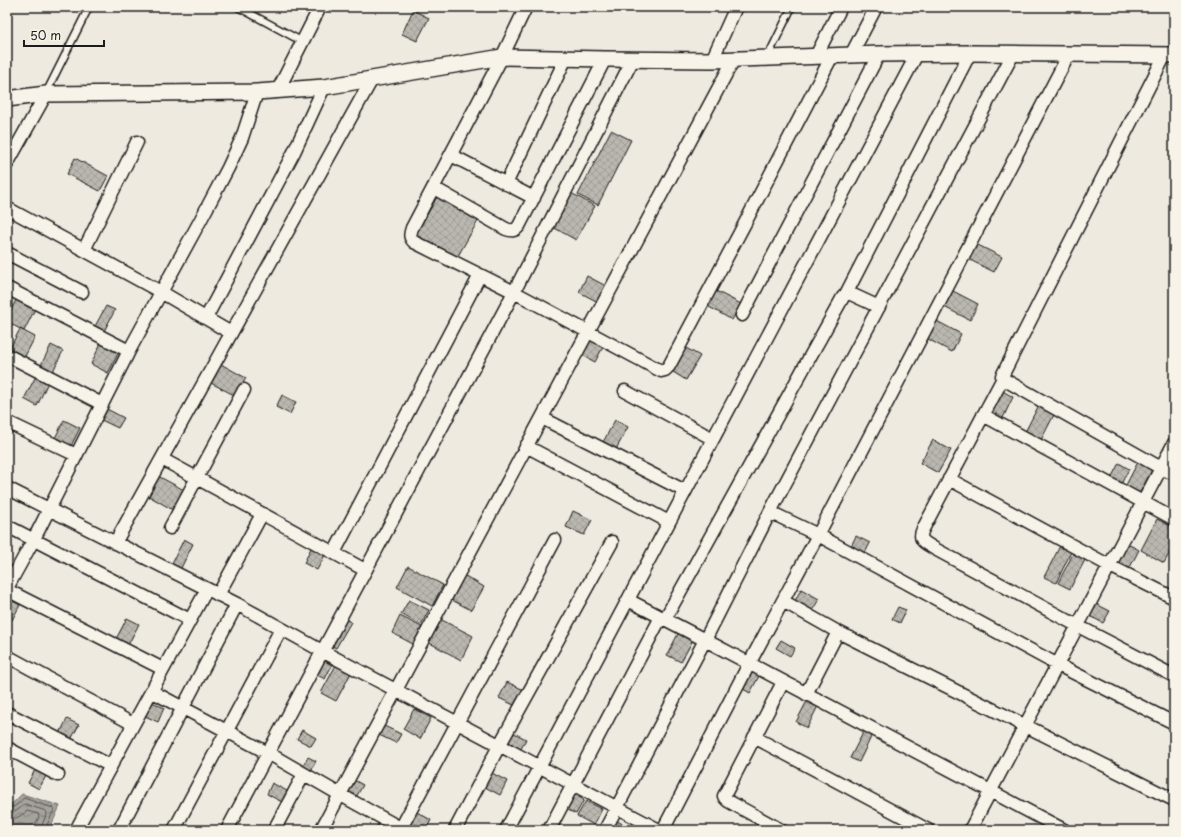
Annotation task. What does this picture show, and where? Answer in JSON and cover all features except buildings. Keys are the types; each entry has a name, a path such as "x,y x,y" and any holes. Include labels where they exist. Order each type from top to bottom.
{"street":[{"path":"278,90 320,7"},
{"path":"526,7 452,155 412,228 410,234 411,239 514,292 661,371 665,370 669,366 742,230 832,56"},
{"path":"712,60 736,7"},
{"path":"816,56 841,7"},
{"path":"851,55 876,7"},
{"path":"7,99 46,94 257,92 324,87 502,57 712,60 879,54 970,53 1170,55 1003,372 1003,378 920,536 924,542 1078,626 1174,676"},
{"path":"549,830 663,618 836,307 846,294 970,53"},
{"path":"742,315 879,54"},
{"path":"506,830 917,54"},
{"path":"605,830 705,640 770,512 1013,54"},
{"path":"663,830 1069,54"},
{"path":"506,184 566,58"},
{"path":"434,188 506,229 512,231 516,230 520,226 605,59"},
{"path":"227,830 514,292 633,59"},
{"path":"321,830 734,59"},
{"path":"116,543 372,79"},
{"path":"206,318 294,152 324,87"},
{"path":"163,669 7,589 34,539 129,351 228,168 242,138 257,92"},
{"path":"7,164 46,94"},
{"path":"84,250 137,142"},
{"path":"452,155 534,198"},
{"path":"7,208 161,292 231,333"},
{"path":"7,253 82,292"},
{"path":"334,553 480,275"},
{"path":"7,288 129,351"},
{"path":"846,294 851,294 879,307"},
{"path":"7,355 102,404"},
{"path":"1003,378 1174,474"},
{"path":"170,528 244,390"},
{"path":"625,391 713,439"},
{"path":"983,415 1174,519"},
{"path":"542,418 685,491"},
{"path":"7,422 76,455"},
{"path":"970,830 1174,443"},
{"path":"526,446 669,522"},
{"path":"162,459 365,570"},
{"path":"949,479 1110,566 1174,598"},
{"path":"7,488 237,604 322,652 659,830"},
{"path":"770,512 818,535 1058,665 1174,723"},
{"path":"76,830 190,620 213,592 262,514"},
{"path":"7,526 190,620"},
{"path":"151,691 268,753 402,829 555,540"},
{"path":"455,830 499,746 612,542"},
{"path":"628,600 1064,830"},
{"path":"783,601 838,632 1025,724 1174,800"},
{"path":"119,830 237,604"},
{"path":"174,830 281,629"},
{"path":"806,694 838,632"},
{"path":"7,656 133,724"},
{"path":"781,830 726,800 725,798 754,737 783,682"},
{"path":"7,713 111,766"},
{"path":"754,737 928,830"},
{"path":"7,748 58,775"},
{"path":"274,830 304,774"}],"lane":[{"path":"46,94 89,7"},
{"path":"238,7 303,42"},
{"path":"768,58 792,7"}],"water":[{"path":"22,794 60,806 49,830 7,830 7,801 12,804"}]}
